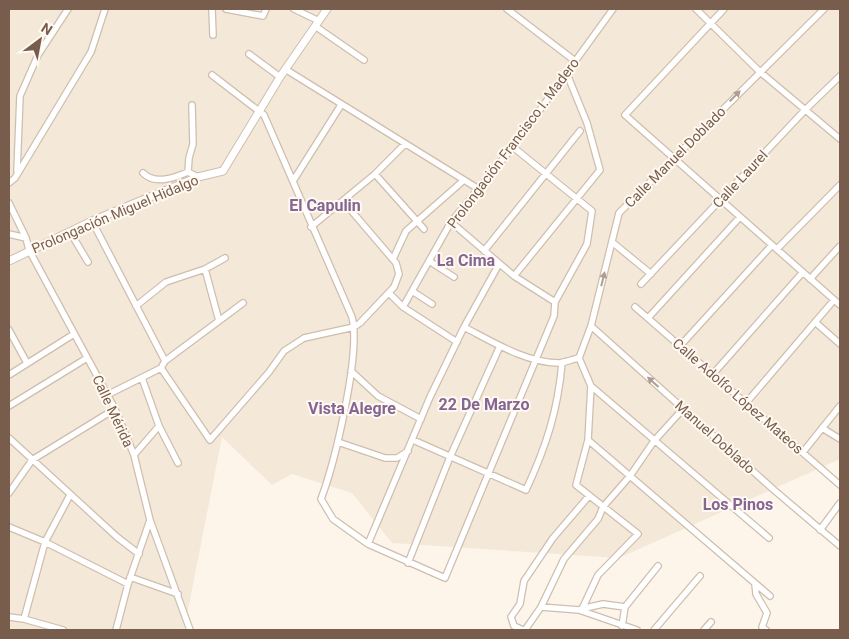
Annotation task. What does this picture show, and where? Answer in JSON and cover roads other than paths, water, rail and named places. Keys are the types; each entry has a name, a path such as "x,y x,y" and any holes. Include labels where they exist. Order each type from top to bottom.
{"street":[{"path":"15,178 18,167 20,96 38,54 68,9"},
{"path":"9,183 15,178 91,52 105,9"},
{"path":"212,9 213,35"},
{"path":"226,9 263,16 266,9"},
{"path":"294,9 364,60"},
{"name":"Prolongación Miguel Hidalgo","path":"9,261 92,221 198,177 223,171 285,69 327,9"},
{"path":"507,9 575,61"},
{"name":"Prolongación Francisco I. Madero","path":"403,307 451,222 477,188 513,147 613,9"},
{"path":"696,9 759,71 840,139"},
{"path":"724,9 710,21 625,115 840,305"},
{"name":"Calle Manuel Doblado","path":"578,358 591,326 619,213 759,71 824,9"},
{"path":"249,54 280,77"},
{"path":"285,69 477,188"},
{"path":"514,276 600,170 587,123 567,74"},
{"path":"212,75 264,115 354,327 351,371 338,442 321,498 333,519 368,544 445,578 487,473 537,359 554,316 555,302 587,244 592,211 513,147"},
{"name":"Calle Laurel","path":"641,284 805,110 840,76"},
{"path":"188,172 193,144 192,105"},
{"path":"293,181 341,105"},
{"path":"484,251 580,131"},
{"path":"311,227 375,174 405,144"},
{"path":"143,173 148,178 162,180 188,172 198,177"},
{"path":"375,174 424,229"},
{"path":"393,259 406,231 416,220 464,180"},
{"path":"680,346 774,247 840,185"},
{"path":"161,368 210,440 270,372 284,351 304,338 354,327 360,323 389,294 399,274 393,259 342,200"},
{"name":"Calle Mérida","path":"9,203 26,238 29,250 115,409 134,455 150,520 190,630"},
{"path":"648,318 740,217"},
{"path":"92,221 165,361"},
{"path":"451,222 514,276 555,302"},
{"path":"70,232 88,262"},
{"path":"9,234 26,238"},
{"path":"612,242 651,274"},
{"path":"810,278 840,246"},
{"path":"136,306 166,282 206,269 225,258"},
{"path":"429,261 454,277"},
{"path":"368,544 421,419 464,327 499,264"},
{"path":"206,269 219,321"},
{"path":"713,374 803,272"},
{"path":"412,291 432,304"},
{"path":"389,294 403,307 457,342"},
{"path":"746,403 834,300"},
{"path":"108,395 161,368 165,361 243,303"},
{"name":"Calle Adolfo López Mateos","path":"636,307 840,485"},
{"path":"815,322 840,344"},
{"name":"Manuel Doblado","path":"591,326 840,546"},
{"path":"464,327 500,346 537,359 563,362 578,358 591,386 769,538"},
{"path":"9,330 27,363"},
{"path":"9,375 74,334"},
{"path":"408,563 450,458 500,346"},
{"path":"9,406 87,358"},
{"path":"413,440 526,490 549,436 559,400 563,362"},
{"path":"351,371 378,396 421,419"},
{"path":"142,378 159,426 178,463"},
{"path":"581,609 598,575 638,534 576,485 588,440 591,386"},
{"path":"803,452 840,406"},
{"path":"9,493 32,460 115,409"},
{"path":"589,496 553,538 524,582 520,604 511,617 514,626 524,630 540,607 564,559 598,519 603,506 630,476 654,441 683,409"},
{"path":"134,455 159,426"},
{"path":"822,428 840,439"},
{"path":"9,438 117,537 140,554"},
{"path":"588,440 770,596"},
{"path":"338,442 385,458 397,458 408,451"},
{"path":"24,619 45,542 70,495"},
{"path":"820,530 840,502"},
{"path":"116,630 130,577 140,554 150,520"},
{"path":"9,527 45,542 128,584"},
{"path":"622,626 625,607 658,566"},
{"path":"654,630 700,576"},
{"path":"130,577 178,594"},
{"path":"755,584 756,594 767,612 762,627 766,630"},
{"path":"540,607 581,609 603,604 625,607"},
{"path":"581,609 622,626 637,630"},
{"path":"9,617 24,619 63,630"},
{"path":"704,630 711,622"}],"district":[{"name":"El Capulin","path":"325,205"},
{"name":"La Cima","path":"466,260"},
{"name":"22 De Marzo","path":"484,404"},
{"name":"Vista Alegre","path":"352,408"},
{"name":"Los Pinos","path":"738,504"}]}
